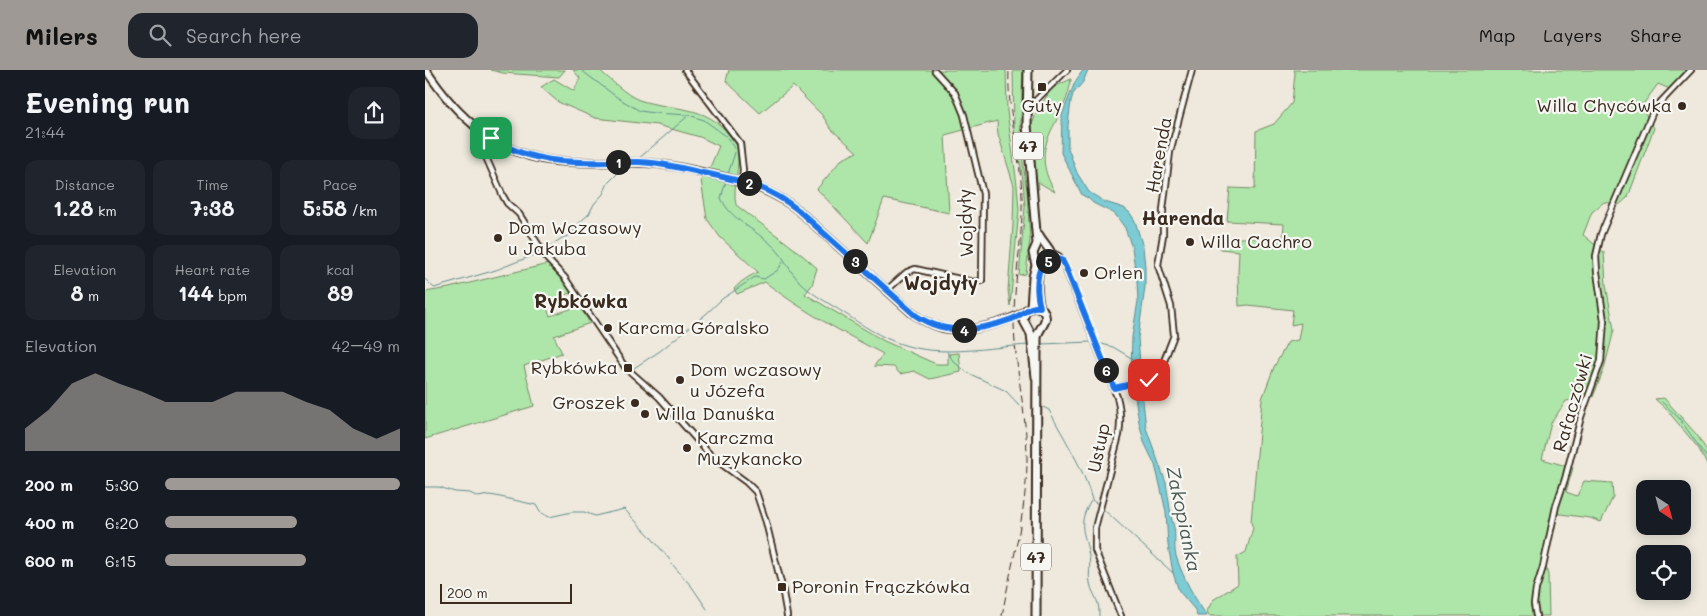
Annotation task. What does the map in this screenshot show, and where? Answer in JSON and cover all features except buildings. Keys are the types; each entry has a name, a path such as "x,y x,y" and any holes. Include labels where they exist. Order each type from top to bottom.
{"main road":[{"name":"47","path":"1029,70 1027,133 1037,230 1036,247 1033,254 1035,260 1029,309 1023,321 1029,328 1034,345 1036,377 1036,616"},
{"name":"47","path":"1034,345 1037,333 1045,323 1046,318 1045,312 1040,307 1038,300 1038,276 1051,257 1051,252 1045,246 1037,230"},
{"path":"1036,247 1045,246"},
{"path":"1035,260 1046,262"},
{"path":"1029,309 1040,307"},
{"path":"1029,328 1035,330 1041,328"}],"street":[{"path":"426,70 449,103 464,118 482,132 516,151 545,160 560,162 650,163 738,180 765,189 786,201 918,317 941,328 972,330 1014,318 1029,309"},
{"path":"685,70 707,101 739,140 743,170 738,180"},
{"path":"1027,104 1034,102 1067,70"},
{"name":"Harenda","path":"1114,388 1153,378 1164,361 1174,335 1170,304 1157,265 1163,233 1163,210 1170,152 1192,70"},
{"name":"Rafaczówki","path":"1536,616 1534,604 1536,589 1543,567 1555,506 1565,478 1581,418 1601,361 1605,320 1596,256 1601,234 1653,109 1691,70"},
{"name":"Wojdyły","path":"887,290 907,272 915,269 973,282 982,281 983,194 964,116 955,93 935,71"},
{"path":"482,132 478,139 495,182 507,203 519,214 548,260 565,278 625,368 659,397 712,457 746,482 755,492 767,522 787,616"},
{"path":"1051,252 1062,260"},
{"path":"1046,262 1062,260"},
{"name":"Ustup","path":"1062,260 1121,409 1121,422 1095,528 1094,542 1095,550 1121,616"},
{"path":"1014,318 1023,321"}],"green space":[{"path":"491,70 565,70 559,77 503,73"},
{"path":"573,70 599,70 634,98 699,113 720,125 737,146 736,205 788,243 817,268 812,285 805,294 884,341 936,364 948,364 948,354 959,353 961,372 930,379 914,371 900,374 894,367 874,366 883,354 808,312 765,282 737,294 734,289 745,279 758,272 720,237 707,219 701,180 711,165 719,146 700,137 657,125 595,118 558,102 541,87 554,79 574,91 580,78"},
{"path":"729,70 1006,70 1007,111 1019,210 1010,306 1008,290 1014,186 998,134 997,121 945,135 949,213 884,199 868,243 817,189 841,160 857,152 831,129 822,115 793,86 760,113 726,81"},
{"path":"1013,70 1023,70 1020,143 1027,191 1030,239 1026,274 1019,275 1025,207 1023,180 1014,129"},
{"path":"1294,70 1688,70 1670,89 1658,84 1644,103 1640,105 1654,128 1628,197 1619,205 1604,202 1592,212 1583,235 1604,252 1606,285 1614,330 1604,369 1593,397 1566,401 1551,423 1542,459 1573,468 1566,492 1577,496 1584,481 1612,483 1613,497 1601,522 1590,518 1553,513 1544,560 1548,575 1549,616 1209,616 1207,611 1213,600 1238,584 1237,557 1246,552 1253,528 1251,522 1262,399 1274,367 1288,342 1298,340 1301,323 1291,325 1293,310 1248,305 1239,306 1239,251 1220,249 1223,238 1283,238 1284,224 1227,221 1230,188 1255,189 1256,131 1274,124 1292,103"},
{"path":"1071,79 1068,95 1050,134 1044,159 1047,174 1055,192 1038,182 1039,189 1036,189 1032,124 1039,107 1051,90"},
{"path":"548,264 572,292 545,304 550,316 579,306 590,323 554,336 562,353 524,366 534,406 425,439 425,292"},
{"path":"1664,398 1697,435 1707,451 1707,465 1699,449 1667,410 1655,399"}],"water":[{"path":"1083,70 1088,70 1083,82 1073,94 1071,101 1068,148 1077,173 1089,192 1105,202 1124,208 1130,213 1135,221 1143,247 1145,287 1138,338 1146,428 1166,483 1174,529 1176,556 1189,587 1207,616 1197,616 1195,610 1179,591 1173,573 1168,545 1166,512 1160,485 1155,465 1144,442 1139,422 1131,371 1132,337 1138,301 1132,248 1125,228 1115,214 1082,195 1061,153 1062,115 1075,82"}],"waterway":[{"path":"581,70 618,98 640,111 689,115 704,120 726,136 734,148 735,153 728,174"},
{"path":"637,160 689,115"},
{"path":"425,279 434,288 496,270 539,253 562,238 571,235 580,222 589,214 608,183 619,172 631,166"},
{"path":"726,181 721,198 731,213 776,249 795,276 808,290 878,334 901,344 933,350 949,351 1030,345"},
{"path":"634,368 660,351 722,299 755,277 764,279 778,270 783,262"},
{"path":"1041,344 1092,342"},
{"path":"1098,343 1113,347 1133,359"},
{"path":"947,352 954,362 968,373 1006,391 1020,406"},
{"path":"1662,402 1679,418 1707,458"},
{"path":"1043,407 1049,410 1079,465 1092,500 1099,505"},
{"path":"425,487 439,487 455,492 470,493 478,497 496,496 536,505 540,512 549,517 572,512 584,512 595,516 624,509 670,560"},
{"path":"1091,501 1086,509 1083,528 1090,559 1090,583 1099,608 1099,616"},
{"path":"1102,508 1173,573"},
{"path":"672,564 692,587 707,609"}],"railway":[{"path":"1002,616 1021,518 1027,459 1014,319 1022,198 1010,103 1009,70"}],"place":[{"name":"Guty","path":"1042,87"},
{"name":"Willa Chycówka","path":"1682,106"},
{"name":"Dom Wczasowy u Jakuba","path":"498,238"},
{"name":"Willa Cachro","path":"1190,242"},
{"name":"Orlen","path":"1084,273"},
{"name":"Karcma Góralsko","path":"608,328"},
{"name":"Rybkówka","path":"628,368"},
{"name":"Dom wczasowy u Józefa","path":"680,380"},
{"name":"Groszek","path":"635,403"},
{"name":"Willa Danuśka","path":"645,414"},
{"name":"Karczma Muzykancko","path":"687,448"},
{"name":"Poronin Frączkówka","path":"782,587"}],"district":[{"name":"Harenda","path":"1183,218"},
{"name":"Wojdyły","path":"941,283"},
{"name":"Rybkówka","path":"581,301"}],"route":[{"path":"491,138 509,148 545,160 661,164 739,180 765,189 798,210 915,315 929,324 938,327 972,330 1014,318 1031,307 1040,307 1038,295 1039,270 1042,264 1048,260 1062,260 1114,388 1149,380"}],"water label":[{"name":"Zakopianka","path":"1184,519"}]}
